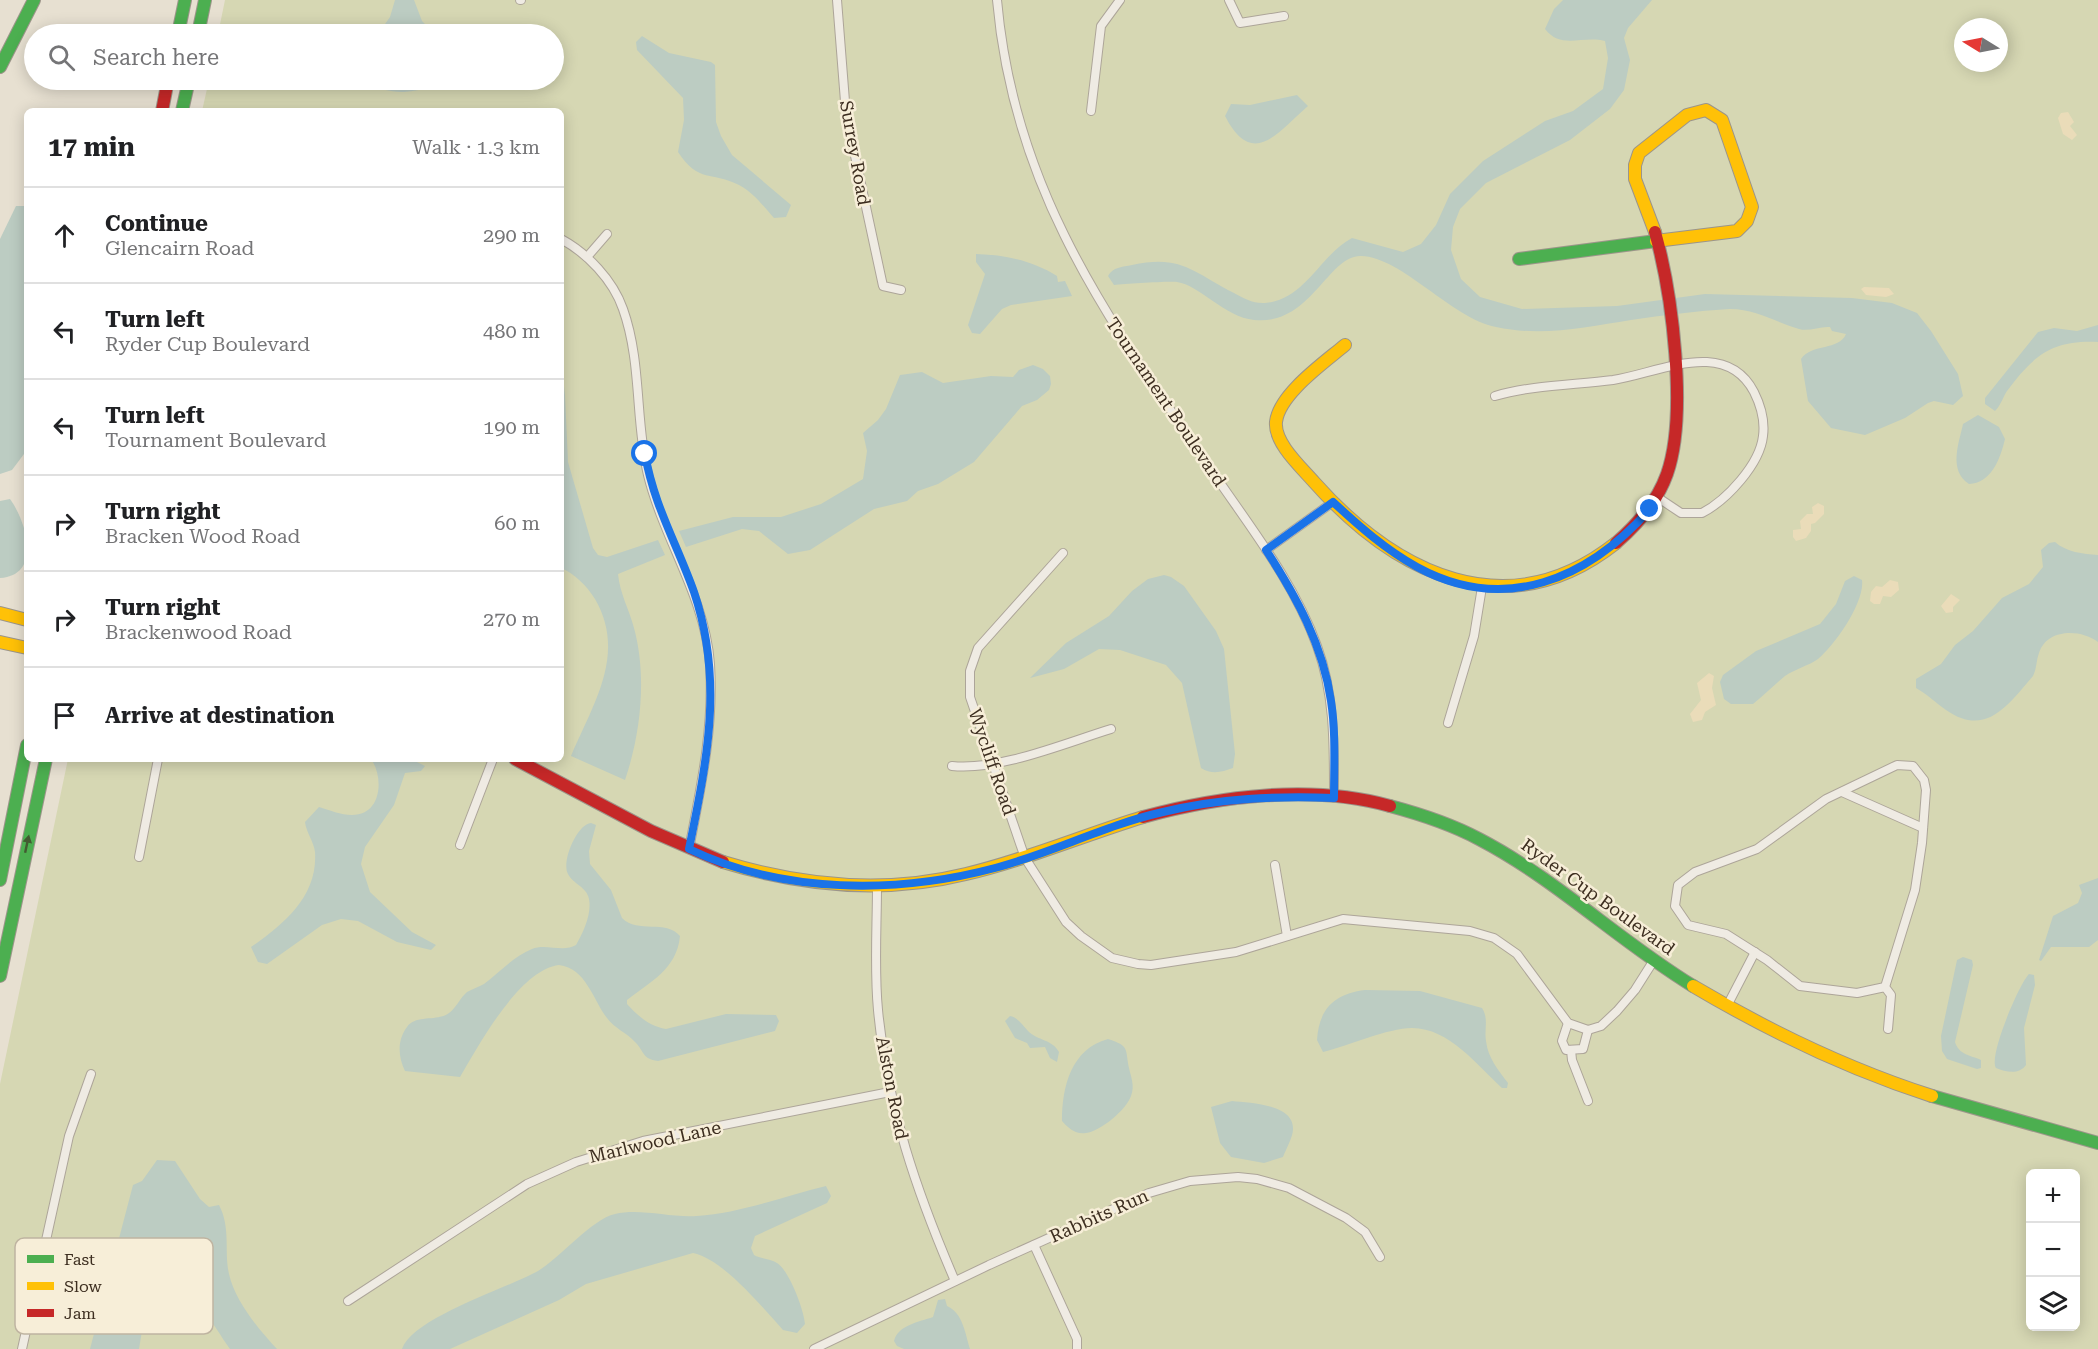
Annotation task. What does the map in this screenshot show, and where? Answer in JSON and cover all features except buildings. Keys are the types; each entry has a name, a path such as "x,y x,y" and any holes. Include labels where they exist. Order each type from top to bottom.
{"street":[{"path":"0,67 34,0"},
{"path":"180,24 185,0"},
{"path":"200,24 205,0"},
{"name":"Surrey Road","path":"837,0 846,114 871,237 883,286 901,290"},
{"name":"Tournament Boulevard","path":"997,0 1011,91 1032,163 1053,217 1098,301 1266,550 1307,621 1325,674 1333,729 1334,798"},
{"path":"1091,111 1101,26 1120,0"},
{"path":"1229,0 1240,23 1284,16"},
{"path":"163,108 166,90"},
{"path":"183,108 187,90"},
{"path":"1344,345 1285,400 1276,419 1280,439 1333,502 1400,556 1419,568 1461,583 1482,587 1538,585 1557,580 1581,568 1624,537 1650,509 1670,462 1675,440 1677,410 1674,367 1662,258 1659,243 1635,179 1636,159 1639,153 1687,115 1699,110 1712,112 1722,120 1752,207 1750,214 1737,231 1659,243 1519,259"},
{"path":"587,257 607,234"},
{"path":"564,241 587,257 606,279 623,309 634,362 648,473 664,523 694,592 706,635 712,699 710,734 689,849"},
{"path":"1495,396 1615,379 1711,361 1736,370 1745,378 1757,398 1763,419 1760,450 1749,471 1708,510 1695,514 1681,513 1657,497"},
{"path":"1266,550 1333,502"},
{"name":"Wycliff Road","path":"1063,553 978,648 973,660 970,697 1025,858 1066,922 1098,949 1125,962 1150,965 1236,952 1329,922 1355,918 1486,935 1501,942 1526,963 1568,1023"},
{"path":"1448,723 1474,636 1482,587"},
{"path":"0,613 24,619"},
{"path":"0,642 24,647"},
{"path":"952,766 972,768 994,764 1111,729"},
{"path":"0,880 24,760"},
{"path":"0,976 44,762"},
{"path":"139,857 157,762"},
{"path":"460,845 492,762"},
{"name":"Ryder Cup Boulevard","path":"520,762 689,849 776,876 877,886 912,884 964,874 1025,858 1115,825 1192,805 1263,798 1334,798 1368,801 1410,810 1452,826 1532,868 1654,960 1727,1006 1844,1062 1917,1091 2098,1143"},
{"path":"1897,765 1913,766 1924,780 1926,790 1923,828 1915,890 1885,987 1857,993 1812,989 1790,980 1755,952 1726,934 1688,925 1675,906 1678,885 1695,872 1757,849 1810,809 1842,792 1897,765"},
{"path":"1842,792 1923,828"},
{"path":"1275,865 1287,936"},
{"name":"Alston Road","path":"877,886 878,1007 890,1092 910,1170 955,1281"},
{"path":"1727,1006 1755,952"},
{"path":"1588,1030 1583,1049 1566,1050 1562,1041 1568,1023 1588,1030 1601,1026 1635,990 1654,960"},
{"path":"1885,987 1891,995 1888,1029"},
{"path":"1571,1050 1572,1060 1588,1101"},
{"path":"46,1238 69,1136 91,1074"},
{"name":"Marlwood Lane","path":"348,1301 527,1184 576,1162 643,1142 890,1092"},
{"name":"Rabbits Run","path":"814,1349 1034,1245 1164,1188 1190,1181 1238,1177 1257,1179 1289,1188 1346,1218 1365,1232 1380,1257"},
{"path":"1034,1245 1077,1339 1077,1349"},
{"path":"22,1349 25,1334"}],"green space":[{"path":"225,0 2098,0 2098,1349 0,1349 0,1084 67,762 564,762 564,108 203,108 207,90 564,90 564,24 220,24"}],"sand":[{"path":"2068,112 2074,122 2070,126 2077,135 2072,140 2063,134 2058,118 2061,113"},
{"path":"1864,287 1889,288 1894,294 1886,297 1866,295 1861,289"},
{"path":"1818,503 1824,506 1824,514 1811,524 1811,531 1806,538 1796,541 1793,537 1793,530 1801,529 1800,521 1807,514 1813,514 1812,507"},
{"path":"1890,580 1898,582 1899,590 1891,597 1883,596 1880,604 1870,601 1871,592 1876,586 1882,587"},
{"path":"1951,594 1960,600 1953,607 1953,612 1946,613 1941,606"},
{"path":"1709,673 1714,676 1712,688 1716,705 1705,712 1702,720 1693,722 1690,714 1701,700 1697,683"}],"shaded area":[{"path":"395,0 414,0 425,24 385,24 390,17"},
{"path":"1563,0 1652,0 1628,28 1624,38 1630,60 1624,90 1610,109 1570,140 1486,183 1460,209 1453,227 1451,250 1461,279 1480,297 1522,309 1617,306 1705,294 1852,298 1892,303 1917,313 1931,331 1958,374 1963,396 1953,405 1934,401 1928,403 1905,418 1865,435 1831,428 1808,401 1801,359 1812,351 1838,343 1843,339 1846,334 1832,331 1830,327 1803,330 1757,313 1730,309 1668,315 1564,330 1513,330 1479,321 1444,301 1393,266 1377,259 1361,256 1349,259 1338,266 1304,302 1274,319 1243,318 1185,284 1156,282 1114,285 1108,276 1115,269 1125,266 1149,262 1175,263 1197,272 1245,299 1265,303 1279,300 1302,286 1331,255 1352,238 1403,252 1421,244 1436,225 1450,194 1483,161 1545,121 1573,111 1603,89 1608,58 1605,41 1558,39 1545,29 1554,9"},
{"path":"642,36 669,53 711,62 715,65 716,122 721,136 732,155 791,205 786,217 774,218 744,188 729,181 699,173 678,152 684,120 683,98 637,50 636,42"},
{"path":"386,90 415,90 404,92"},
{"path":"1297,95 1308,106 1266,141 1256,143 1246,141 1235,132 1225,116 1231,104 1250,105"},
{"path":"16,206 24,206 24,454 12,470 0,474 0,239"},
{"path":"976,254 1008,257 1038,266 1057,276 1058,282 1065,281 1072,296 1011,305 1002,309 980,334 972,333 968,325 985,274 976,262"},
{"path":"2098,325 2098,342 2068,344 2045,352 2017,378 1995,411 1985,404 1985,398 2038,332 2054,328 2077,331"},
{"path":"1033,365 1043,369 1050,376 1049,390 1037,400 1022,406 974,462 938,484 918,491 907,501 874,509 810,550 788,554 759,531 742,529 686,547 679,531 733,517 781,517 821,504 863,479 867,451 863,433 878,420 886,409 900,375 922,372 943,383 991,376 1013,377 1019,370"},
{"path":"564,386 568,462 593,548 598,555 607,557 658,540 665,555 618,574 638,646 641,685 635,743 625,780 571,756 597,698 607,659 608,639 604,619 595,599 564,570"},
{"path":"1978,415 1999,427 2005,439 1997,462 1989,475 1977,483 1969,484 1959,471 1958,448 1963,424"},
{"path":"10,499 21,520 24,530 24,562 13,575 0,578 0,501"},
{"path":"2055,542 2069,550 2098,555 2098,642 2074,633 2065,633 2049,639 2039,653 2033,676 2005,707 1985,719 1973,721 1960,718 1916,688 1916,679 1941,664 1955,645 1973,631 2002,598 2029,584 2043,567 2041,550 2049,543"},
{"path":"1164,575 1184,586 1216,631 1224,649 1235,754 1233,768 1221,772 1201,768 1182,683 1166,665 1120,650 1099,649 1064,669 1030,678 1066,643 1109,616 1132,591 1148,579"},
{"path":"1854,576 1862,580 1859,600 1840,634 1818,659 1785,676 1753,704 1731,704 1724,699 1720,682 1723,675 1756,651 1820,624 1836,604 1845,581"},
{"path":"372,762 417,762 425,766 421,771 405,773 394,805 365,847 361,864 370,892 412,932 436,945 431,950 397,942 358,921 341,919 322,925 267,964 258,962 251,947 287,918 305,895 311,882 315,852 305,822 319,807 352,815 369,809 378,794 378,775"},
{"path":"591,823 596,825 589,851 590,864 611,890 622,918 636,925 667,928 680,936 674,957 668,966 653,981 627,1000 627,1004 644,1020 666,1029 726,1014 776,1015 779,1021 775,1031 658,1061 653,1060 646,1057 632,1039 610,1022 582,978 568,967 559,965 544,970 529,980 515,994 489,1029 460,1077 405,1071 401,1060 400,1043 401,1037 411,1023 449,1013 467,992 484,984 525,952 537,947 566,948 576,945 584,929 590,905 586,891 573,880 566,868 576,836"},
{"path":"2098,878 2098,940 2089,947 2051,947 2041,961 2039,960 2053,916 2078,903 2082,893 2079,885"},
{"path":"1963,957 1972,960 1973,965 1955,1042 1959,1050 1981,1060 1981,1068 1977,1069 1947,1059 1942,1051 1941,1036 1957,960"},
{"path":"2029,974 2034,975 2035,985 2024,1028 2026,1065 2020,1070 2004,1071 1996,1068 1996,1050 2012,1005"},
{"path":"1365,990 1420,991 1482,1008 1485,1016 1487,1047 1494,1064 1508,1083 1507,1088 1502,1088 1462,1049 1438,1034 1425,1030 1412,1028 1391,1031 1323,1052 1317,1040 1318,1029 1325,1012 1337,999"},
{"path":"1010,1016 1018,1020 1032,1034 1056,1048 1059,1052 1057,1062 1050,1058 1045,1047 1030,1048 1027,1043 1015,1038 1005,1021"},
{"path":"1108,1039 1125,1049 1133,1089 1131,1096 1119,1113 1106,1124 1086,1133 1076,1132 1062,1121 1064,1095 1071,1071 1085,1051"},
{"path":"1232,1101 1270,1106 1286,1114 1293,1129 1283,1157 1264,1163 1231,1157 1220,1143 1211,1107"},
{"path":"157,1160 175,1161 200,1199 209,1207 219,1205 225,1222 229,1274 236,1294 248,1314 277,1349 230,1349 213,1324 213,1238 119,1238 133,1185 142,1181"},
{"path":"826,1186 831,1196 827,1203 755,1236 751,1248 754,1255 782,1267 791,1282 799,1300 805,1324 797,1333 783,1330 729,1274 705,1257 693,1253 586,1284 559,1300 450,1349 402,1349 409,1337 442,1315 538,1271 606,1217 625,1212 687,1216 713,1214 746,1208"},
{"path":"945,1299 947,1306 960,1318 970,1349 904,1349 897,1346 894,1341 900,1331 933,1317 938,1300"},
{"path":"94,1334 142,1334 139,1349 90,1349"}],"traffic: fast":[{"path":"0,67 34,0"},
{"path":"180,24 185,0"},
{"path":"200,24 205,0"},
{"path":"183,108 187,90"},
{"path":"1519,259 1656,241"},
{"path":"0,880 24,760"},
{"path":"0,976 45,762"},
{"path":"1390,806 1458,829 1507,855 1693,986"},
{"path":"1932,1096 2098,1143"}],"traffic: slow":[{"path":"1655,232 1635,179 1635,165 1639,153 1687,115 1706,110 1722,120 1752,207 1747,221 1737,231 1656,241"},
{"path":"1345,345 1304,379 1285,401 1279,411 1276,422 1277,430 1289,454 1314,482 1346,515 1380,542 1417,564 1455,579 1494,586 1534,583 1575,569 1616,543"},
{"path":"0,613 24,619"},
{"path":"0,642 24,647"},
{"path":"723,862 813,882 905,884 936,880 988,868 1143,817"},
{"path":"1693,986 1810,1048 1870,1074 1932,1096"}],"traffic: jam":[{"path":"163,108 166,90"},
{"path":"1616,543 1639,520 1658,494 1667,474 1673,449 1677,387 1675,353 1667,287 1655,232"},
{"path":"521,762 651,831 723,862"},
{"path":"1143,817 1203,803 1266,795 1329,795 1390,806"}],"route":[{"path":"645,454 655,500 694,592 706,635 710,661 712,699 709,748 689,849 776,876 852,885 912,884 995,868 1115,825 1192,805 1263,798 1334,798 1331,701 1318,647 1295,598 1266,550 1333,502 1359,526 1419,568 1461,583 1500,588 1538,585 1557,580 1581,568 1624,537 1650,509"}]}
